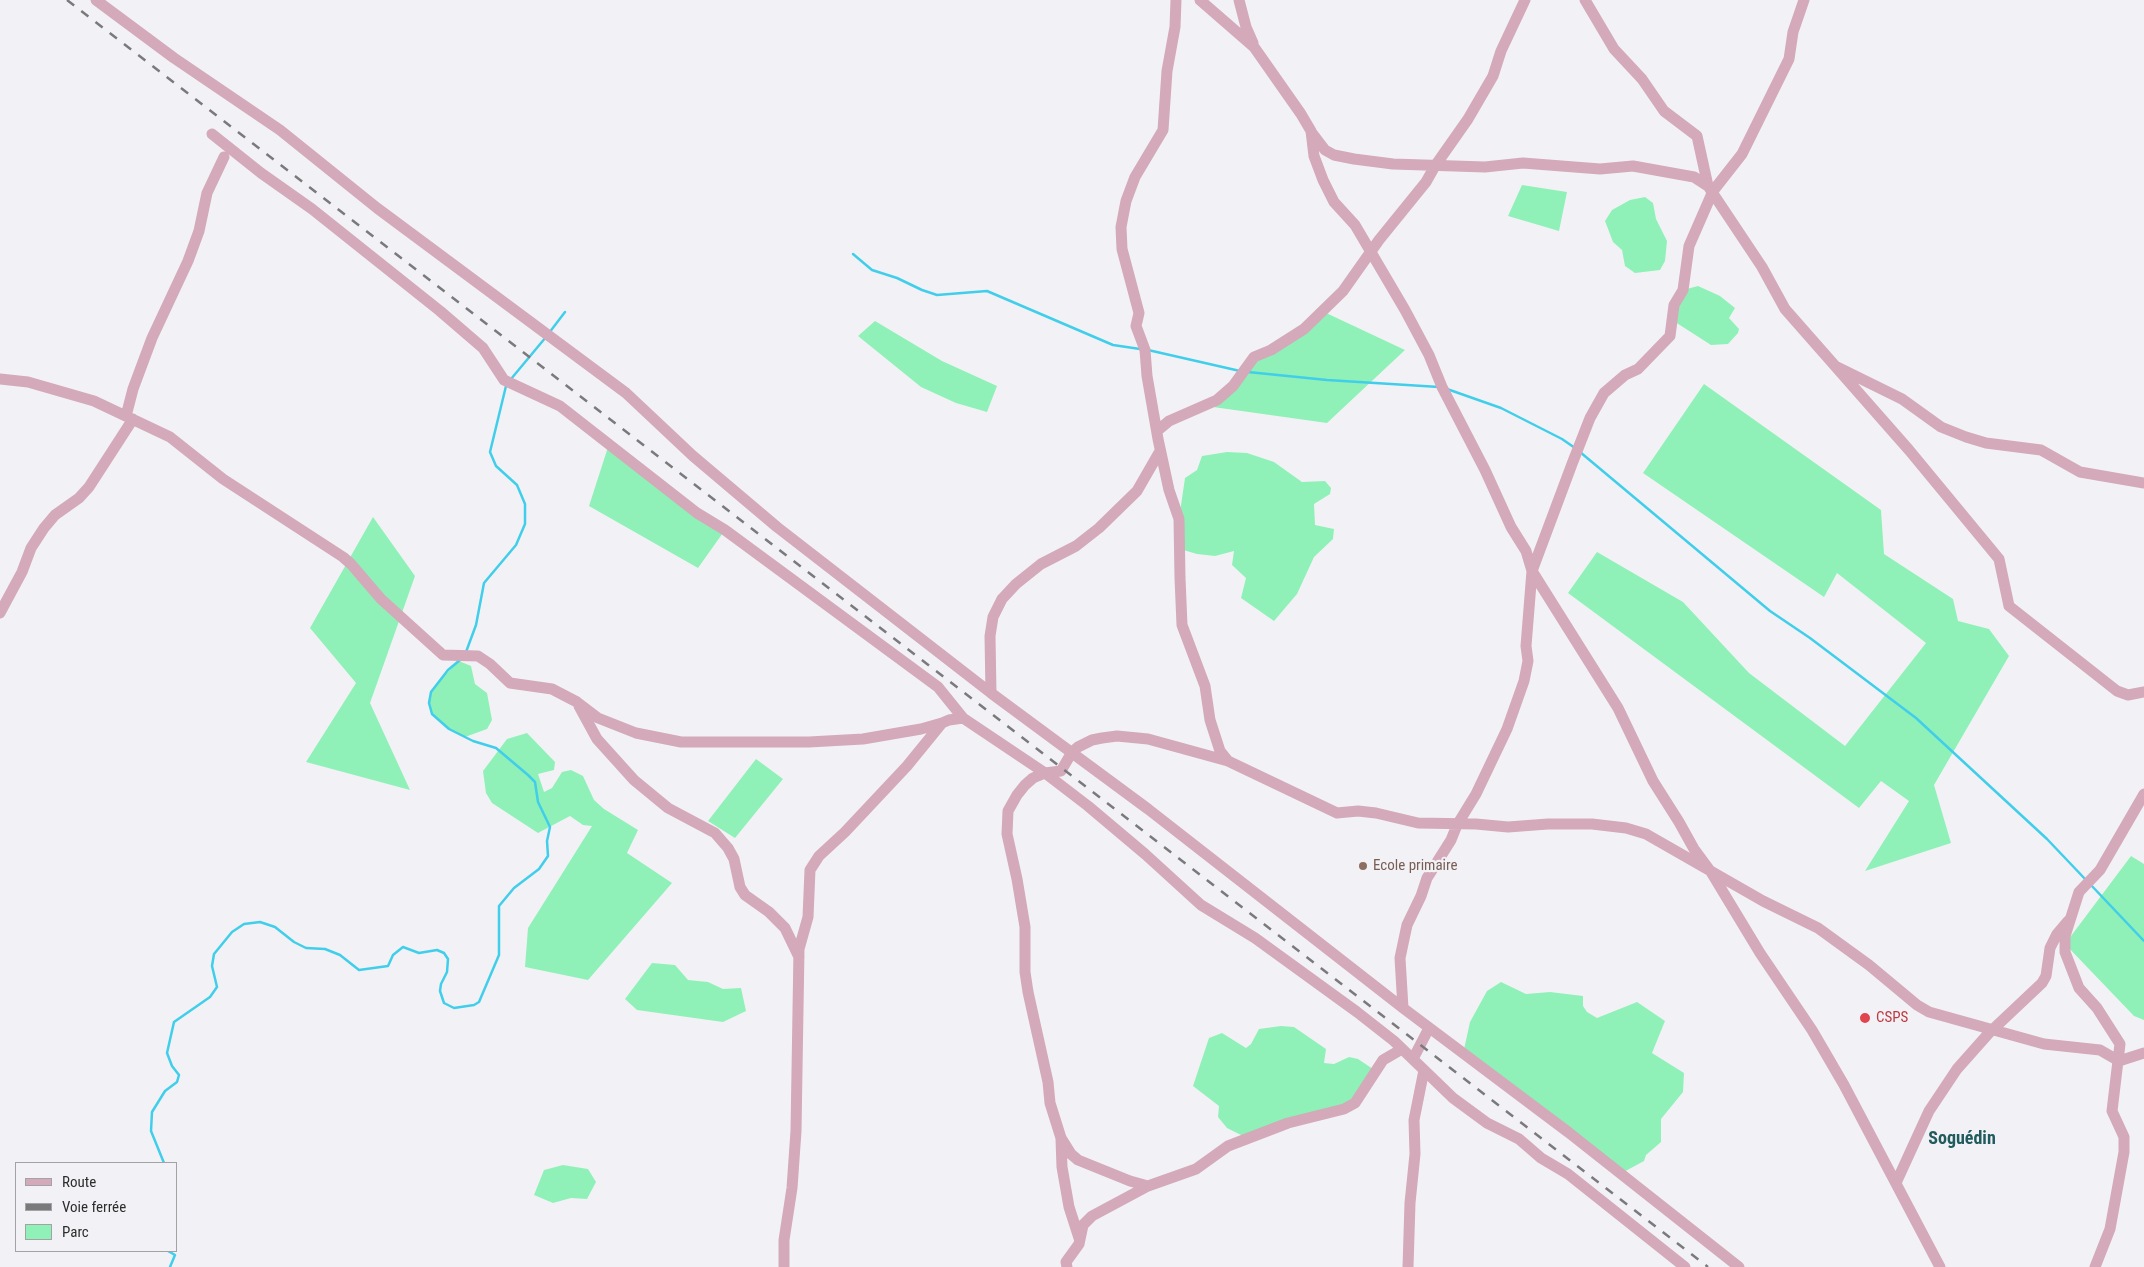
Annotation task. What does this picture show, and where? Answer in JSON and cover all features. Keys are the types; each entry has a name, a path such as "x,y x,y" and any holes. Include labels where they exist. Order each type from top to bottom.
{"street":[{"path":"96,0 174,58 280,130 377,208 626,393 693,456 777,527 1429,1028 1568,1132 1739,1267"},
{"path":"1176,0 1167,71 1164,130 1135,177 1126,201 1121,226 1122,249 1139,313 1136,326 1145,350 1147,376 1160,451 1169,490 1180,519 1182,625 1205,686 1210,720 1220,751 1228,761"},
{"path":"1200,0 1254,47 1325,150 1334,155 1393,164 1435,166 1486,167 1524,163 1600,169 1633,166 1694,177 1711,188"},
{"path":"1240,0 1246,27 1254,47"},
{"path":"1156,431 1169,422 1217,400 1233,386 1254,357 1271,350 1304,328 1343,291 1371,251 1426,182 1468,119 1493,76 1501,51 1525,0"},
{"path":"1585,0 1614,49 1642,79 1664,111 1697,136 1711,188 1733,225 1762,266 1785,310 1909,450 1999,559 2009,606 2117,690 2128,695 2144,692"},
{"path":"1403,1008 1400,958 1407,925 1421,896 1427,878 1451,840 1489,768 1507,728 1524,681 1528,661 1526,646 1532,571 1590,418 1604,393 1625,375 1638,368 1670,336 1674,305 1683,290 1689,246 1711,188 1742,154 1789,59 1793,32 1804,0"},
{"path":"1311,131 1314,156 1334,202 1355,225 1429,355 1442,387 1485,470 1511,527 1526,552 1532,571 1618,708 1653,781 1694,849 1711,872 1760,953 1812,1030 1844,1085 1940,1267"},
{"path":"212,134 261,173 312,209 440,311 483,348 504,380 560,406 697,513 725,530 938,686 962,718 1045,773 1138,848 1202,905 1255,938 1356,1012 1402,1049 1453,1098 1487,1123 1519,1138 1541,1158 1568,1174 1685,1267"},
{"path":"0,613 22,572 31,548 44,528 55,515 79,498 89,487 129,418 133,389 169,297 188,261 199,232 207,193 224,157"},
{"path":"1833,365 1902,399 1941,427 1966,437 1986,443 2041,450 2080,472 2144,483"},
{"path":"0,379 28,382 94,401 179,442 223,479 343,557 381,599 443,655 478,656 490,664 510,683 552,689 578,702 598,718 646,736 681,742 802,742 863,738 921,729 962,718"},
{"path":"991,692 990,636 993,617 1002,600 1016,584 1041,564 1076,546 1099,528 1137,491 1160,451"},
{"path":"578,702 597,739 634,780 668,808 715,834 728,848 734,859 740,887 745,895 769,912 784,928 799,957"},
{"path":"784,1267 784,1240 792,1188 796,1131 799,957 801,940 808,917 809,878 813,863 906,766 942,723"},
{"path":"1148,1186 1130,1181 1078,1160 1071,1154 1061,1138 1050,1102 1048,1082 1028,992 1024,968 1025,927 1006,830 1008,811 1017,795 1031,780 1045,773 1062,772 1072,752 1083,743 1117,736 1148,739 1228,761 1337,813 1358,811 1376,813 1418,823 1458,825 1476,824 1508,827 1548,824 1592,824 1626,828 1646,834 1763,901 1818,928 1869,965 1917,1006 1929,1012 2044,1044 2100,1050 2119,1061 2144,1054"},
{"path":"2095,1267 2110,1228 2124,1152 2124,1137 2112,1111 2120,1044 2097,1008 2079,988 2065,952 2065,936 2079,892 2100,870 2144,794"},
{"path":"1896,1183 1929,1111 1957,1069 1992,1030 2042,983 2046,976 2050,948 2057,934 2070,918"},
{"path":"1413,1059 1429,1028"},
{"path":"1067,1267 1066,1262 1080,1240 1082,1226 1085,1222 1148,1186 1196,1169 1228,1146 1288,1123 1344,1109 1355,1104 1383,1060 1402,1049"},
{"path":"1408,1267 1410,1203 1415,1154 1414,1120 1424,1070"},
{"path":"1061,1138 1062,1167 1069,1207 1080,1240"}],"green space":[{"path":"1522,185 1567,192 1559,231 1508,216"},
{"path":"1645,197 1653,203 1656,219 1667,241 1665,261 1660,270 1635,273 1625,266 1622,250 1613,242 1605,221 1612,210 1630,200"},
{"path":"1698,286 1720,296 1735,308 1729,318 1739,329 1738,333 1728,344 1711,345 1672,320 1683,290"},
{"path":"1324,312 1405,350 1327,423 1206,406 1254,357"},
{"path":"875,321 942,361 997,386 987,412 956,403 921,387 858,336"},
{"path":"1704,384 1881,510 1884,554 1953,599 1958,621 1989,629 2009,656 1934,785 1951,843 1865,871 1909,801 1881,781 1859,808 1568,593 1597,552 1683,602 1749,673 1845,746 1926,643 1837,573 1824,597 1643,473"},
{"path":"609,444 725,530 698,568 589,506"},
{"path":"1227,452 1247,453 1274,462 1302,482 1325,481 1331,488 1330,494 1314,504 1315,525 1334,529 1333,539 1314,557 1297,594 1274,621 1241,598 1246,578 1232,565 1234,551 1215,556 1197,554 1180,549 1179,519 1185,478 1197,470 1202,456"},
{"path":"373,517 415,576 370,703 410,790 306,762 356,683 310,628"},
{"path":"459,661 471,666 475,684 487,693 492,720 487,729 465,737 449,729 432,714 429,703 431,692 437,683"},
{"path":"527,733 555,762 554,770 538,774 544,792 552,788 562,772 571,770 583,776 594,800 604,809 638,830 627,853 672,883 588,980 525,967 528,928 592,826 583,825 570,816 538,833 492,803 486,793 483,771 507,739"},
{"path":"756,759 783,779 735,838 708,821"},
{"path":"2131,856 2144,864 2144,1020 2134,1016 2065,944"},
{"path":"652,963 675,965 688,980 708,982 723,989 741,988 746,1011 723,1022 637,1010 625,999"},
{"path":"1501,982 1526,994 1550,992 1583,996 1583,1006 1587,1012 1597,1018 1637,1002 1665,1021 1652,1053 1684,1073 1683,1092 1661,1119 1661,1142 1646,1155 1644,1161 1620,1174 1463,1054 1470,1022 1487,991"},
{"path":"1281,1026 1294,1027 1326,1049 1324,1063 1334,1064 1349,1057 1358,1059 1376,1071 1355,1103 1247,1138 1227,1128 1218,1117 1219,1106 1193,1086 1209,1038 1222,1033 1246,1048 1251,1044 1259,1029"},
{"path":"563,1165 588,1169 596,1182 587,1199 571,1198 553,1203 534,1195 544,1170"}],"waterway":[{"path":"853,254 872,270 897,278 937,295 987,291 1113,345 1140,349"},
{"path":"549,333 565,312"},
{"path":"511,379 546,337"},
{"path":"1148,350 1240,371"},
{"path":"1248,372 1327,380 1439,387"},
{"path":"466,652 476,625 484,583 516,545 525,524 525,504 517,485 496,466 490,452 506,386"},
{"path":"1447,389 1501,408 1562,439 1575,448"},
{"path":"1580,452 1770,611 1810,638 1916,718 2047,839 2086,880"},
{"path":"164,1162 151,1131 152,1112 165,1091 177,1082 179,1075 172,1066 167,1053 174,1022 210,997 217,987 212,966 214,954 232,932 244,924 260,922 275,927 294,942 306,948 325,949 340,955 359,970 388,966 393,955 403,947 419,953 437,950 444,953 448,959 447,972 440,991 444,1003 454,1008 474,1005 479,1002 499,955 499,906 514,888 539,869 548,856 547,841 550,827 538,802 535,782 528,775 496,748 473,741 449,729 432,714 429,703 431,692 448,670 460,660"},
{"path":"2090,884 2144,941"},
{"path":"170,1252 175,1255 170,1267"}],"railway":[{"path":"67,0 1708,1267"}],"place":[{"name":"Ecole primaire","path":"1363,866"},
{"name":"CSPS","path":"1865,1018"}],"district":[{"name":"Soguédin","path":"1962,1139"}]}
